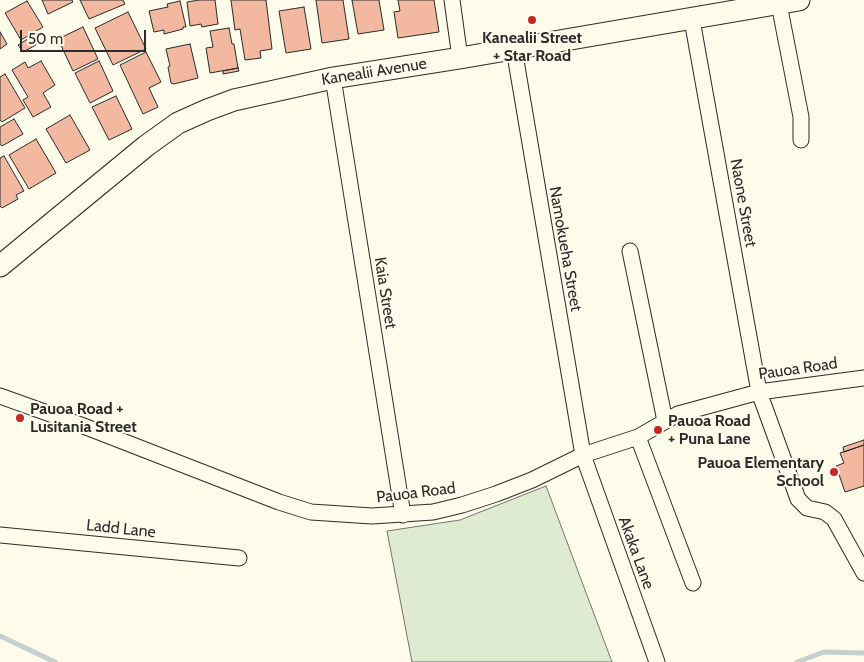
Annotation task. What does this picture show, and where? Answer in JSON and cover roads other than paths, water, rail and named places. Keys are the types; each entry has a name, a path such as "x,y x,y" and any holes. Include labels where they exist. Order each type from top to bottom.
{"street":[{"path":"452,0 460,58"},
{"path":"789,2 801,117 801,140"},
{"name":"Kanealii Avenue","path":"0,266 146,146 178,123 234,100 333,78 692,20 789,2"},
{"name":"Naone Street","path":"692,20 759,392 798,499 807,508 825,512 834,519 864,573"},
{"name":"Namokueha Street","path":"514,49 583,456"},
{"name":"Kaia Street","path":"333,78 403,515"},
{"path":"630,251 665,421"},
{"name":"Pauoa Road","path":"0,396 81,425 278,502 311,512 372,516 433,512 462,505 532,480 583,456 638,437 678,414 759,392 864,378"},
{"path":"638,437 693,583"},
{"name":"Akaka Lane","path":"583,456 657,662"},
{"name":"Ladd Lane","path":"0,535 239,558"}],"waterway":[{"path":"0,636 55,662"},
{"path":"797,662 824,652 864,653"}],"place":[{"name":"Kanealii Street + Star Road","path":"532,20"},
{"name":"Pauoa Road + Lusitania Street","path":"20,418"},
{"name":"Pauoa Road + Puna Lane","path":"658,430"},
{"name":"Pauoa Elementary School","path":"834,472"}]}
